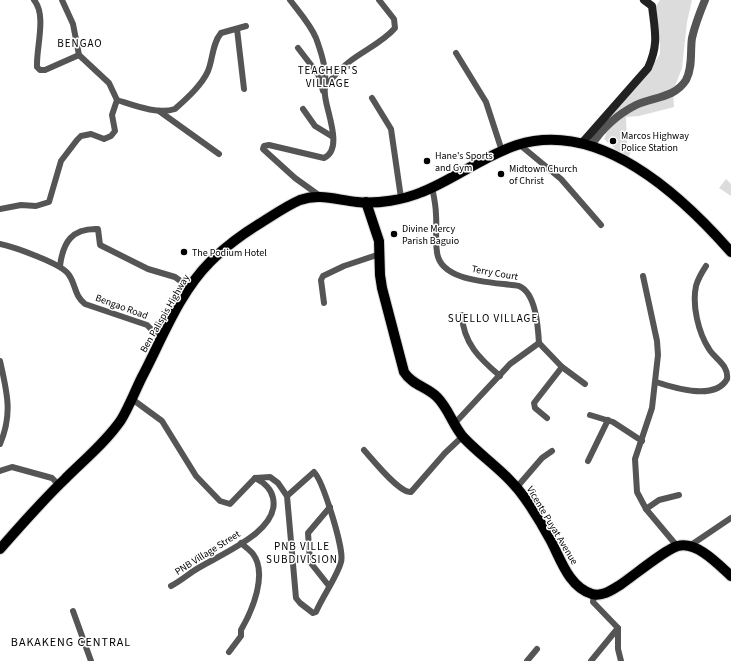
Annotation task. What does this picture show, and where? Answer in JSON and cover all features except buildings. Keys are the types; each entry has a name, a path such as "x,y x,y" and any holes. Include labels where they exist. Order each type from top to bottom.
{"main road":[{"path":"644,0 652,6 656,44 648,68 586,144 632,165 668,189 706,225 731,252"},
{"name":"Ben Palispis Highway","path":"0,549 115,427 132,399 161,339 190,288 208,264 235,239 298,201 320,196 366,202 401,198 432,188 502,151 520,144 540,140 569,141 586,144"},
{"name":"Vicente Puyat Avenue","path":"366,202 377,234 382,288 394,327 404,372 412,382 437,397 455,423 462,437 517,487 543,528 569,576 581,589 594,594"},
{"path":"594,594 602,594 613,590 677,546 688,546 711,558 731,576"}],"street":[{"path":"34,0 38,4 40,16 37,68 40,70 45,70 78,55"},
{"path":"0,208 21,205 36,206 49,202 61,161 77,140 81,136 91,134 104,139 111,136 115,131 112,115 117,100 109,83 78,55 73,24 62,0"},
{"path":"290,0 304,18 316,39 325,72 324,94"},
{"path":"325,87 334,75 350,61 370,50 395,28 394,19 378,0"},
{"path":"586,144 619,116 636,105 669,95 682,85 688,74 692,37 705,0"},
{"path":"117,100 158,110 170,111 181,104 208,72 211,55 219,36 225,31 246,26"},
{"path":"237,29 244,89"},
{"path":"298,48 318,74 333,131 330,154 324,158 269,145 263,147 266,152 320,196"},
{"path":"456,53 486,102 502,151"},
{"path":"372,98 391,129 401,198"},
{"path":"303,109 315,126 333,137"},
{"path":"158,110 219,154"},
{"path":"520,144 561,179 601,225"},
{"name":"Terry Court","path":"432,188 436,214 437,252 440,262 453,273 465,277 519,286 526,290 532,300 539,332 539,343"},
{"path":"0,244 26,251 40,259 60,266 63,250 71,238 78,232 86,229 98,229 100,245 148,269 175,277 190,288"},
{"path":"324,303 321,280 323,276 344,266 380,254"},
{"name":"Bengao Road","path":"60,266 70,275 78,297 85,304 148,325 161,339"},
{"path":"656,382 701,392 718,388 727,379 725,368 709,349 704,340 695,304 696,286 706,266"},
{"path":"643,276 658,348 656,382 649,418 635,459 637,492 646,509 677,546"},
{"path":"462,315 467,340 478,356 500,376"},
{"path":"455,423 510,364 539,343 562,367 585,384"},
{"path":"0,362 9,410 7,425 0,444"},
{"path":"547,418 534,408 533,405 562,367"},
{"path":"132,399 162,421 196,476 220,501 230,504 255,478 270,477 278,483 287,496 296,598 300,604 313,613 316,612 342,561 330,507 319,476 314,472 287,496"},
{"path":"590,415 619,425 642,441"},
{"path":"588,461 608,420"},
{"path":"364,450 404,491 411,492 445,453 462,437"},
{"path":"517,487 542,458 552,451"},
{"path":"0,471 12,467 52,478 59,485"},
{"name":"PNB Village Street","path":"171,586 185,579 192,572 227,554 260,528 273,513 274,501 272,494 267,487 255,478"},
{"path":"646,509 659,500 679,495"},
{"path":"329,586 310,562 308,533 330,507"},
{"path":"688,546 731,518"},
{"path":"229,652 241,636 241,630 259,586 258,568 253,555 242,543"},
{"path":"594,594 592,602 595,607 618,628 618,648 621,661"},
{"path":"73,611 90,661"},
{"path":"591,661 618,628"},
{"path":"528,661 537,650"}],"shaded area":[{"path":"660,0 692,0 687,22 682,68 673,91 674,107 639,116 626,117 627,144 632,150 627,159 604,139 606,134 600,131 603,120 646,76 660,54 660,44 653,11"},
{"path":"726,179 731,184 731,196 719,188"}],"place":[{"name":"Marcos Highway Police Station","path":"613,141"},
{"name":"Hane's Sports and Gym","path":"427,161"},
{"name":"Midtown Church of Christ","path":"501,174"},
{"name":"Divine Mercy Parish Baguio","path":"394,234"},
{"name":"The Podium Hotel","path":"184,252"}],"district":[{"name":"BENGAO","path":"80,43"},
{"name":"TEACHER'S VILLAGE","path":"328,76"},
{"name":"SUELLO VILLAGE","path":"493,318"},
{"name":"PNB VILLE SUBDIVISION","path":"302,552"},
{"name":"BAKAKENG CENTRAL","path":"71,642"}]}
